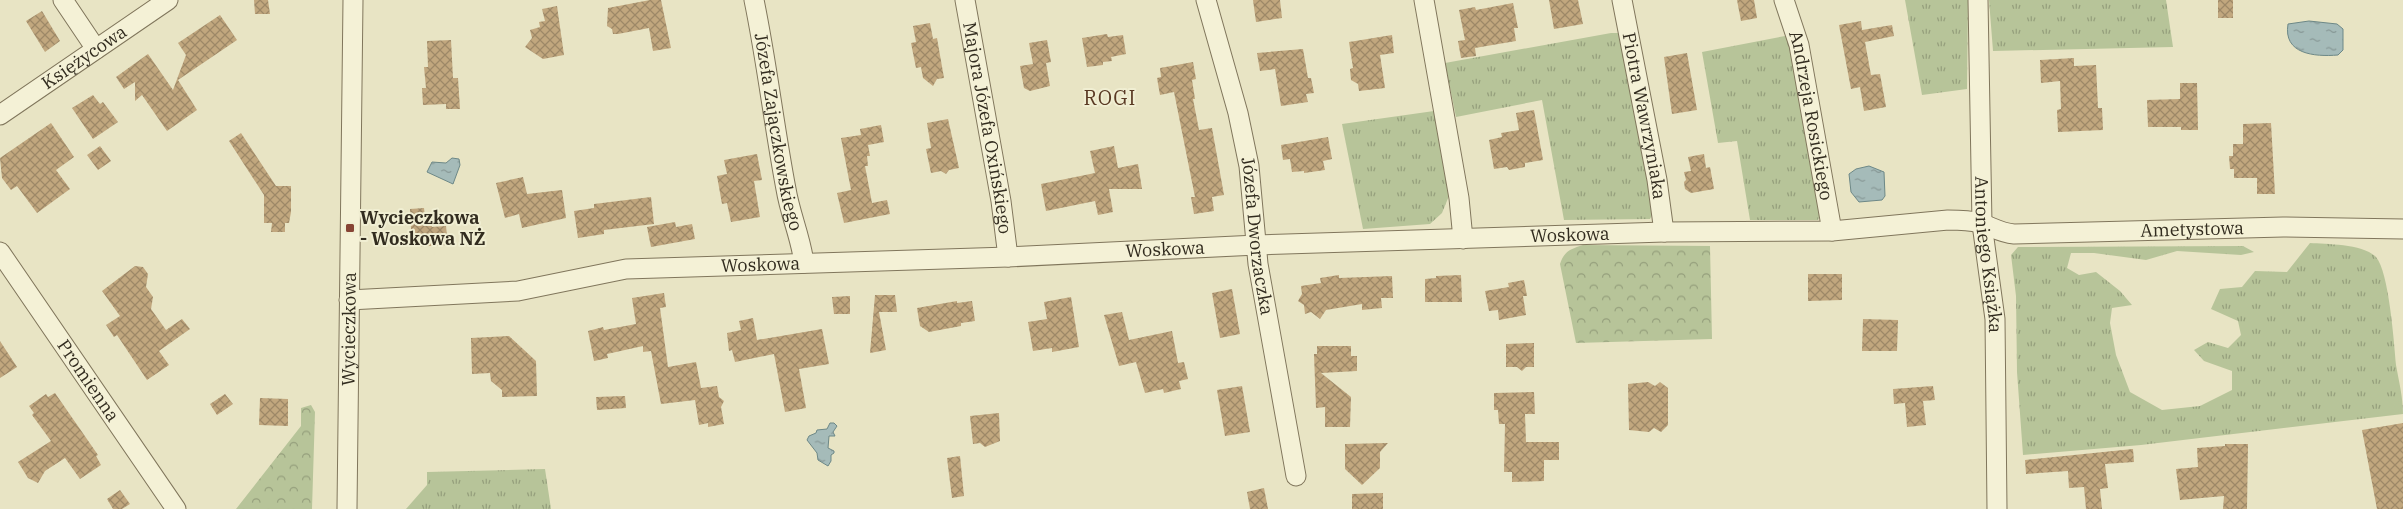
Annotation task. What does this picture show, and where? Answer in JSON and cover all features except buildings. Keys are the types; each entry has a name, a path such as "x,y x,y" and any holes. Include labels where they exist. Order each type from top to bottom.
{"street":[{"path":"63,0 96,49"},
{"name":"Księżycowa","path":"0,115 168,0"},
{"name":"Wycieczkowa","path":"347,509 353,0"},
{"name":"Józefa Zajączkowskiego","path":"754,0 767,65 772,115 787,194 803,250 804,263"},
{"name":"Majora Józefa Oxińskiego","path":"965,0 1001,201 1008,257"},
{"name":"Józefa Dworzaczka","path":"1206,0 1246,148 1253,190 1258,264 1296,476"},
{"path":"1424,0 1459,198 1463,239"},
{"name":"Piotra Wawrzyniaka","path":"1622,0 1657,180 1664,232"},
{"name":"Andrzeja Rosickiego","path":"1784,0 1799,45 1832,231"},
{"name":"Antoniego Książka","path":"1978,0 1982,224 1996,319 1997,509"},
{"name":"Woskowa","path":"350,300 518,291 626,269 1008,257 1257,245 1664,232 1832,231 1948,220 1967,220 1982,224"},
{"name":"Ametystowa","path":"1982,224 2003,234 2283,227 2403,229"},
{"name":"Promienna","path":"0,252 176,509"}],"green space":[{"path":"1905,0 1968,0 1967,89 1922,95"},
{"path":"1989,0 2166,0 2173,47 1993,51"},
{"path":"1611,33 1620,33 1627,43 1653,213 1650,219 1564,220 1542,100 1456,117 1445,63"},
{"path":"1785,36 1791,41 1821,213 1818,220 1750,220 1737,141 1718,143 1702,52"},
{"path":"1434,111 1451,191 1442,213 1430,224 1363,229 1342,124"},
{"path":"2310,243 2344,245 2363,249 2376,257 2381,265 2388,292 2403,414 2141,445 2023,455 2017,372 2016,296 2011,255 2018,247 2243,246 2254,252 2241,255 2177,251 2146,260 2094,253 2071,253 2067,268 2079,275 2096,272 2120,291 2132,305 2112,308 2110,323 2116,355 2130,392 2162,410 2200,406 2232,390 2232,371 2204,361 2194,350 2208,342 2228,348 2241,335 2238,321 2211,309 2220,289 2242,287 2255,271 2287,272"},
{"path":"1583,245 1710,246 1712,339 1576,343 1560,264 1568,251"},
{"path":"311,405 315,412 312,509 236,509 301,426 301,408"},
{"path":"545,469 551,509 406,509 427,485 427,472"}],"water":[{"path":"2309,21 2337,24 2343,29 2343,50 2338,55 2310,54 2295,48 2290,42 2288,24"},
{"path":"452,158 459,159 460,165 453,184 427,172 432,162 446,163"},
{"path":"1869,166 1884,172 1885,196 1882,200 1859,202 1851,192 1849,174 1856,169"},
{"path":"830,423 834,423 837,426 833,432 835,436 829,436 828,448 834,451 834,453 831,455 831,461 828,466 818,460 817,453 807,440 817,430 827,429"}],"place":[{"name":"Wycieczkowa - Woskowa NŻ","path":"350,228"}],"district":[{"name":"ROGI","path":"1110,98"}]}
